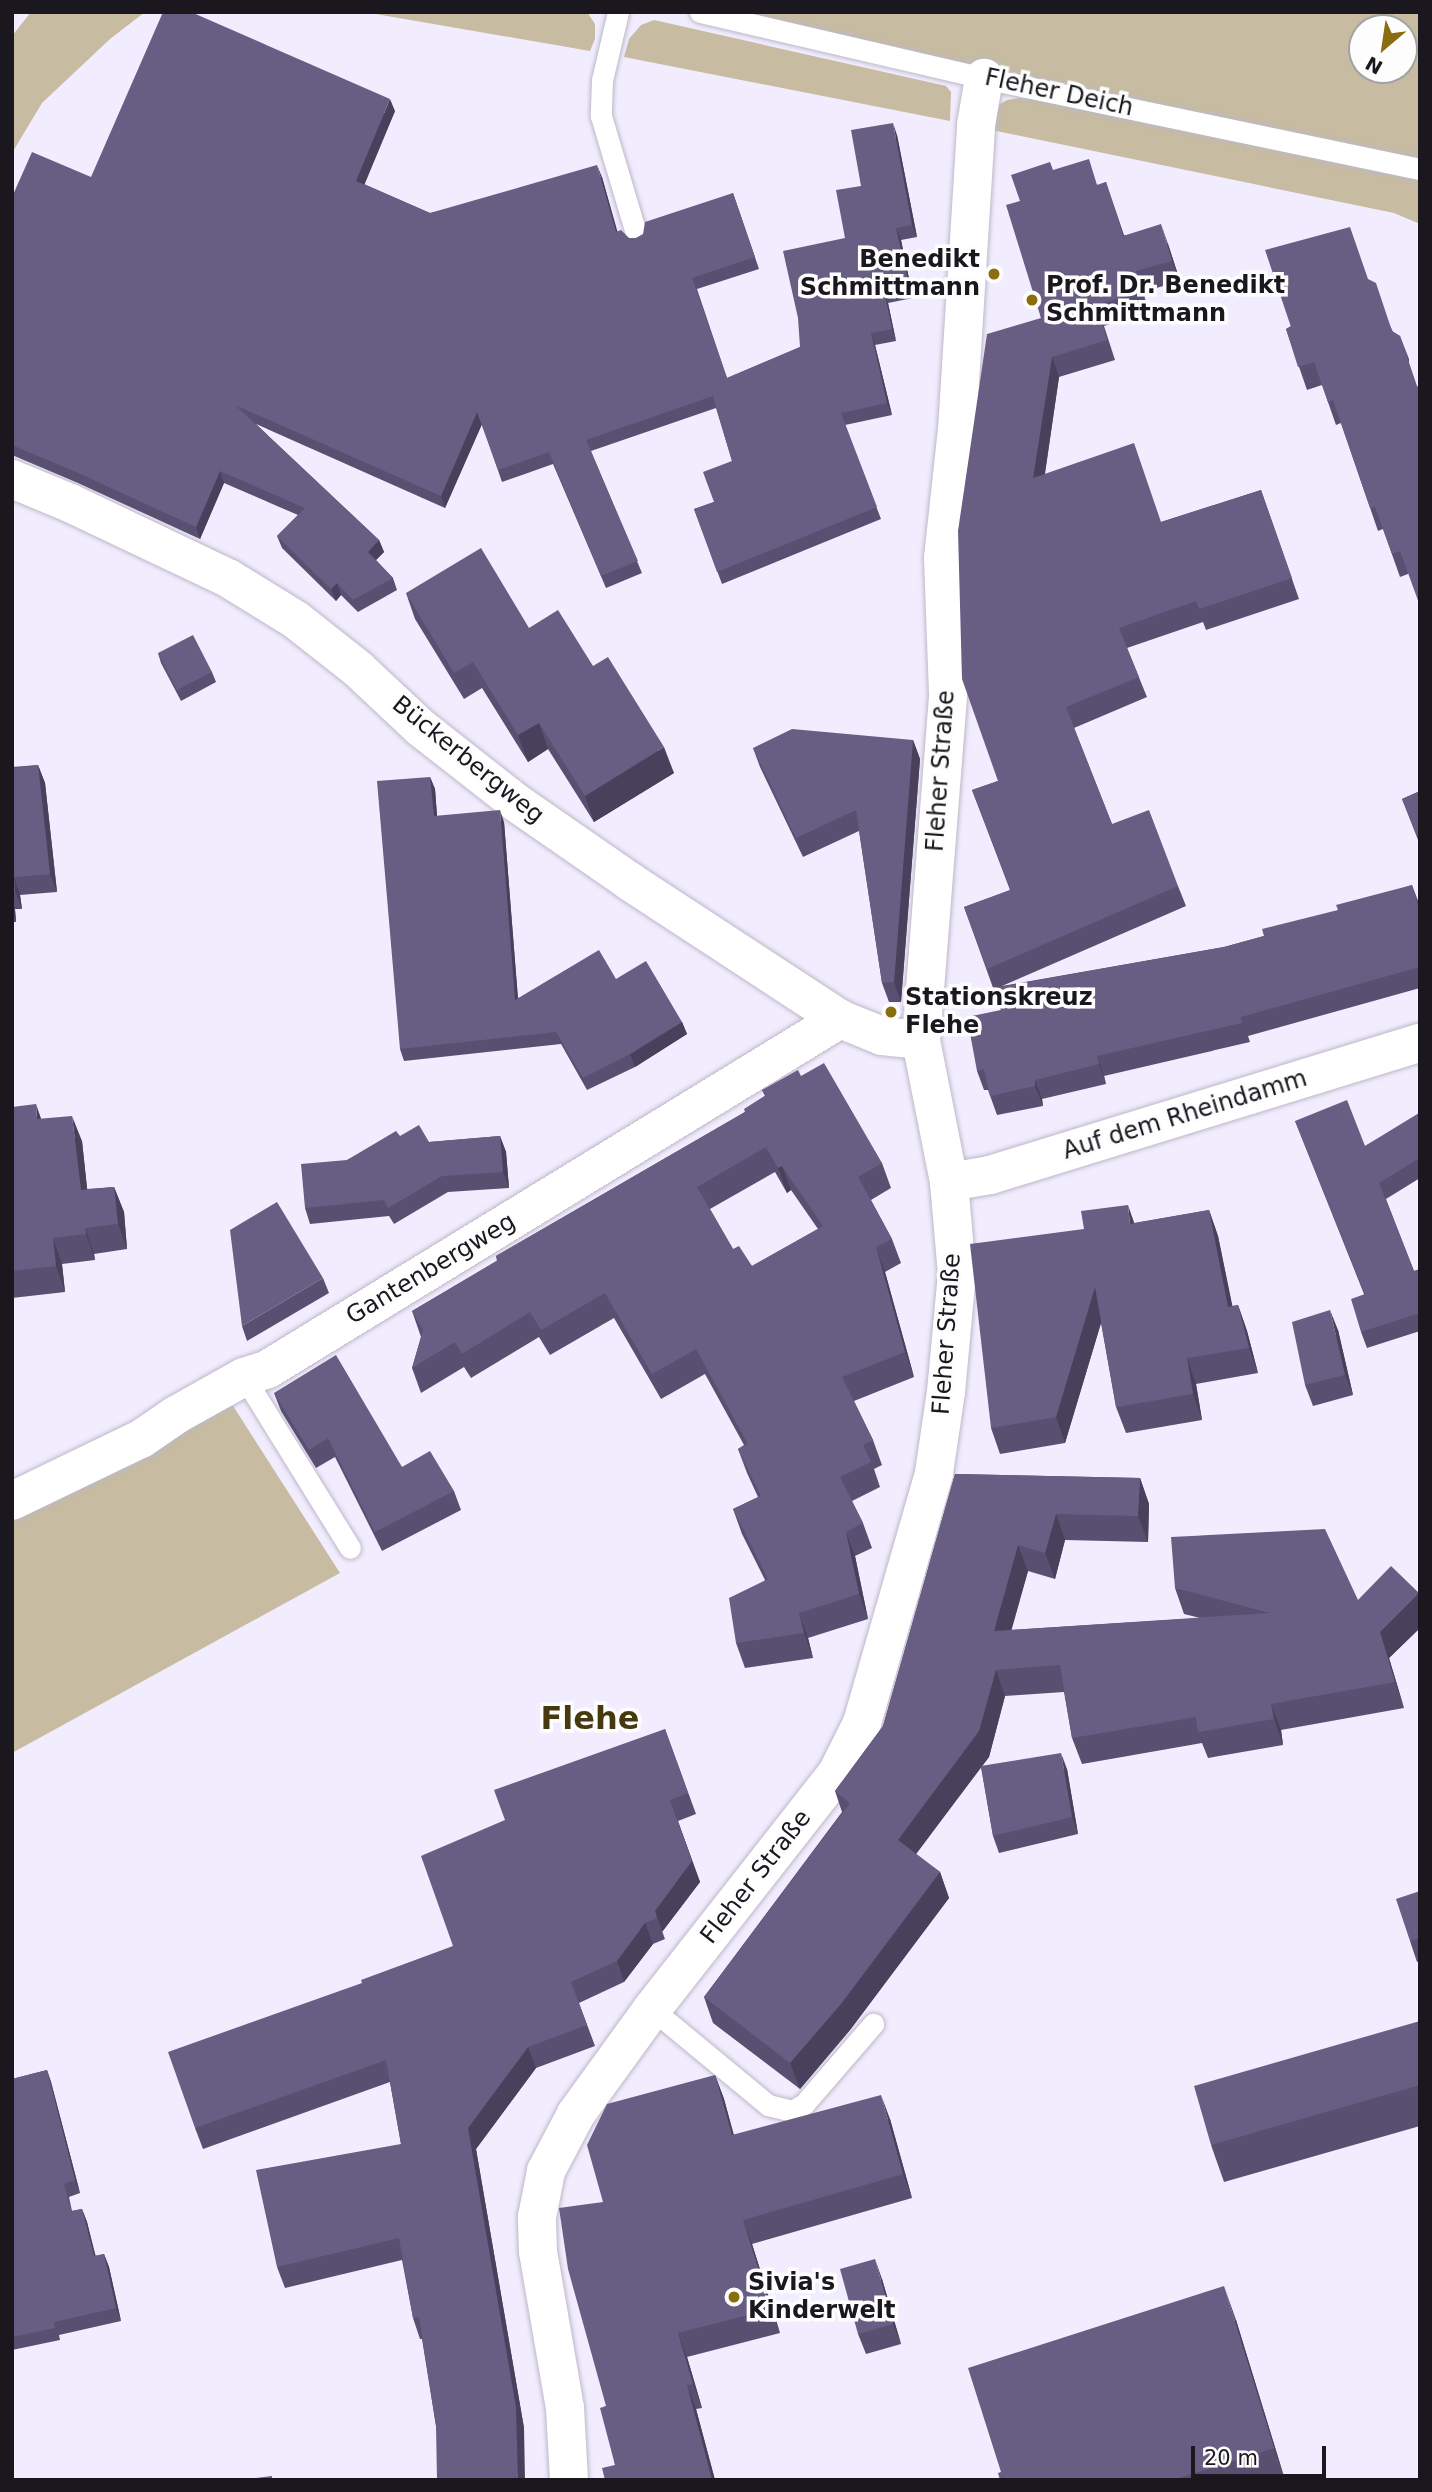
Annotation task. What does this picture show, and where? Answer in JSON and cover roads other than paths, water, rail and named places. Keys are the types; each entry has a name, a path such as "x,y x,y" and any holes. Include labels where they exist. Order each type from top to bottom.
{"street":[{"name":"Fleher Straße","path":"569,2480 565,2408 538,2252 539,2198 546,2171 576,2114 652,2009 837,1773 862,1723 934,1472 946,1392 957,1274 949,1182 921,1040 948,694 943,558 957,430 976,125 984,78"},
{"name":"Bückerbergweg","path":"12,479 228,578 296,620 358,669 421,728 518,804 840,1019 882,1036 921,1040"},
{"name":"Gantenbergweg","path":"12,1501 141,1439 176,1415 244,1377 268,1369 840,1019"},
{"name":"Auf dem Rheindamm","path":"949,1182 990,1175 1420,1043"}],"lane":[{"path":"618,12 602,80 601,116 637,237"},
{"name":"Fleher Deich","path":"700,12 984,78 1420,169"},
{"path":"244,1377 351,1548"},
{"path":"652,2009 768,2105 792,2111 804,2104 873,2024"}],"place":[{"name":"Benedikt Schmittmann","path":"994,274"},
{"name":"Prof. Dr. Benedikt Schmittmann","path":"1032,300"},
{"name":"Stationskreuz Flehe","path":"891,1012"},
{"name":"Sivia's Kinderwelt","path":"734,2297"}],"district":[{"name":"Flehe","path":"590,1718"}]}
